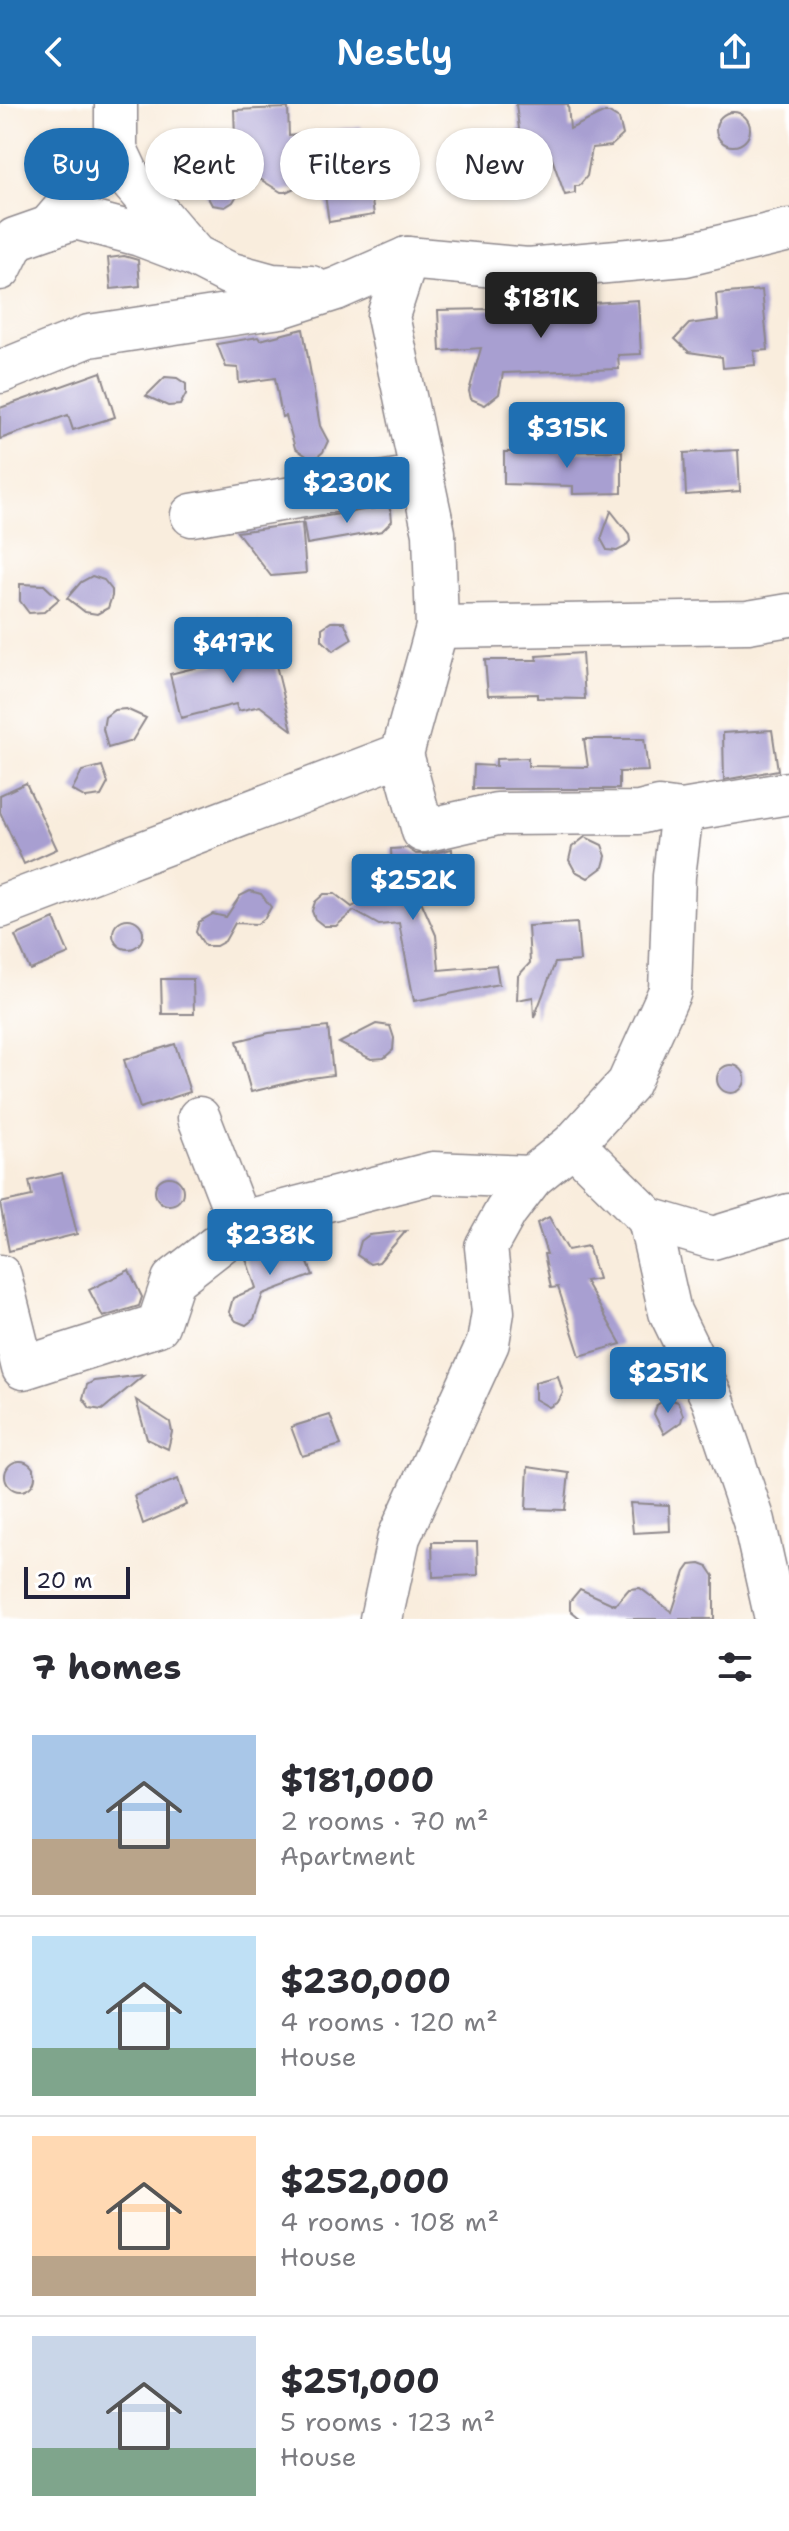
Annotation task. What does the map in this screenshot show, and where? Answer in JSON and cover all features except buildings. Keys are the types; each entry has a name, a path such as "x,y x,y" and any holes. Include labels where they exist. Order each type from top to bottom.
{"street":[{"path":"49,227 122,122"},
{"path":"122,122 131,181 195,256"},
{"path":"0,269 15,239 75,218 140,235 195,256 228,273 272,285 336,289"},
{"path":"0,372 89,336 280,307 336,289 407,258 528,269 685,255 789,230"},
{"path":"407,258 388,316 434,533 437,627 402,754 423,831 497,814 639,813 659,808 682,811 789,793"},
{"path":"192,515 421,476"},
{"path":"437,627 748,622 789,615"},
{"path":"0,906 402,754"},
{"path":"381,1619 399,1537 488,1343 493,1312 486,1247 506,1211 532,1177 573,1144 628,1084 670,991 674,876 682,811"},
{"path":"0,881 9,902 0,906"},
{"path":"199,1118 241,1227"},
{"path":"573,1144 649,1219 713,1238 789,1215"},
{"path":"0,1276 23,1368 158,1325 173,1280 250,1220 433,1173 532,1177"},
{"path":"649,1219 670,1312 713,1400 754,1521 776,1619"}]}
